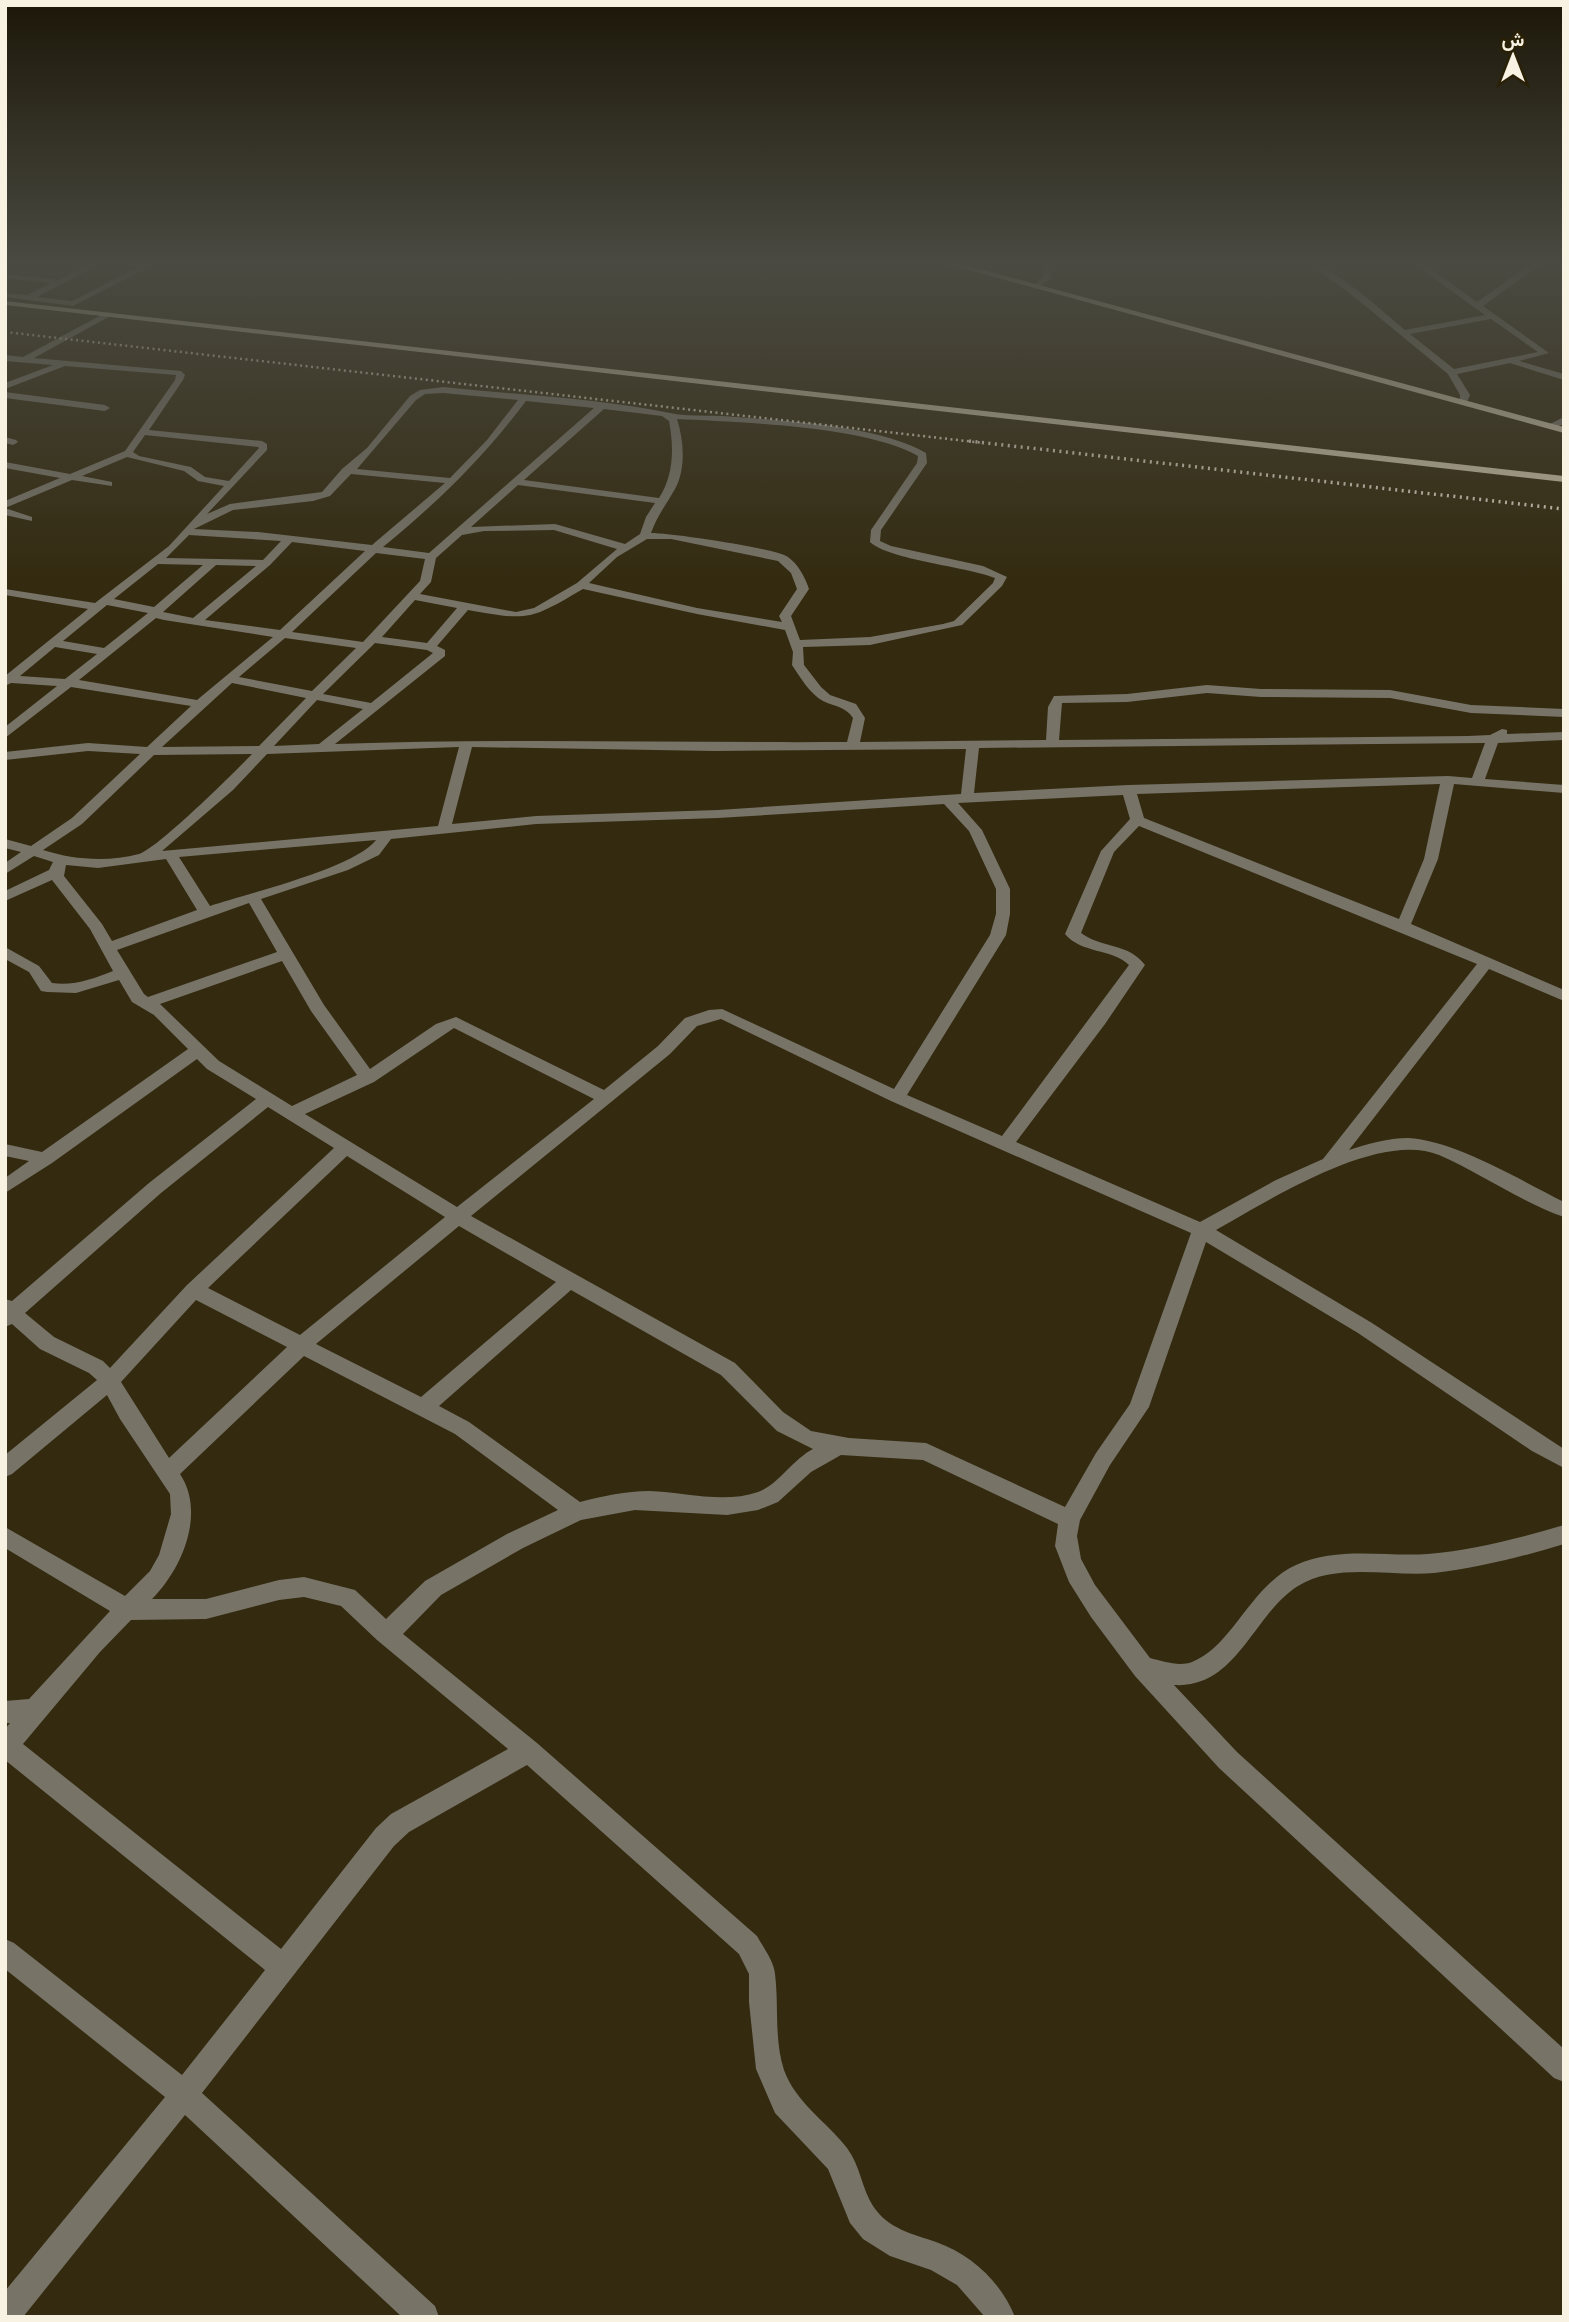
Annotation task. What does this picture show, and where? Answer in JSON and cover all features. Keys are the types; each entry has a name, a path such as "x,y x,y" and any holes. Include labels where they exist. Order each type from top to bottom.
{"main road":[{"path":"601,370 1564,479"},
{"path":"1346,370 1564,430"}],"street":[{"path":"5,386 47,370"},
{"path":"5,505 128,453 181,375 149,370"},
{"path":"1461,370 1452,372 1465,395 1463,402"},
{"path":"1542,370 1564,377"},
{"path":"189,529 230,507 320,496 330,490 346,471 370,450 418,393 443,390 602,406 670,416 749,421 849,433 910,445 923,455 922,463 876,530 875,542 888,549 979,568 1001,577 998,584 965,617 945,627 870,641 796,644"},
{"path":"5,395 105,408"},
{"path":"5,870 78,821 200,704 282,634 374,549 436,498 490,442 524,398"},
{"path":"147,856 228,787 413,596 425,582 431,557 602,406"},
{"path":"645,536 650,517 671,487 677,459 678,443 670,416"},
{"path":"1551,426 1564,420"},
{"path":"7,680 136,575 158,561 264,448 262,444 144,432"},
{"path":"128,453 136,458 187,469 202,479 231,484"},
{"path":"5,465 108,484"},
{"path":"346,471 452,481"},
{"path":"517,482 660,501"},
{"path":"5,511 28,519"},
{"path":"460,532 484,528 555,527 626,548"},
{"path":"189,529 290,538 431,557"},
{"path":"413,596 502,615 528,614 581,585 613,555 645,536 679,537 782,558 800,577 803,589 785,616 796,644 798,665 817,691 826,698 852,707 859,718 853,745"},
{"path":"195,622 266,563 290,538"},
{"path":"158,561 266,563"},
{"path":"5,734 108,652 213,562"},
{"path":"581,585 697,611 788,627"},
{"path":"5,592 145,607 164,617 195,622 282,634 430,647 441,653 322,748"},
{"path":"430,647 464,607"},
{"path":"54,643 108,652"},
{"path":"229,679 373,707"},
{"path":"7,680 94,685 200,704"},
{"path":"1052,742 1054,707 1058,699 1127,698 1195,690 1390,694 1471,709 1564,713"},
{"path":"1478,781 1493,739 1531,712"},
{"path":"5,756 88,747 151,751 467,743 629,747 1493,739 1564,736"},
{"path":"444,830 467,743"},
{"path":"967,797 973,744"},
{"path":"1403,926 1431,859 1448,780"},
{"path":"5,897 58,867 170,853 536,820 718,814 1128,789 1448,780 1564,789"},
{"path":"1005,1144 1137,965 1129,957 1082,941 1073,934 1108,851 1137,820 1128,789"},
{"path":"897,1097 998,935 1003,914 1003,889 975,830 947,799"},
{"path":"1137,820 1403,926 1564,996"},
{"path":"108,948 363,858 374,852 386,835"},
{"path":"5,844 33,851 58,867 138,998 160,1011 213,1065 459,1218 714,1360 736,1375 778,1419 801,1436 836,1447 926,1452 1069,1519"},
{"path":"170,853 206,912"},
{"path":"253,897 317,1007 368,1078"},
{"path":"5,953 34,969 47,987 59,990 90,986 122,973"},
{"path":"146,1003 286,954"},
{"path":"1330,1162 1486,962"},
{"path":"167,1473 303,1344 370,1287 606,1098 664,1049 691,1022 700,1017 722,1014 897,1097 1201,1230 1365,1328 1539,1446 1564,1459"},
{"path":"292,1113 368,1078 397,1061 445,1025 456,1022 606,1098"},
{"path":"5,1187 198,1050"},
{"path":"268,1098 155,1188 8,1312 47,1343 96,1367 110,1381 127,1413 180,1492 183,1514 169,1557 158,1578 92,1644 6,1747 282,1968"},
{"path":"1564,1210 1435,1147 1411,1143 1392,1145 1330,1162 1268,1192 1201,1230 1139,1407 1103,1459 1069,1519 1065,1544 1069,1559 1103,1617 1143,1668 1228,1760 1564,2068"},
{"path":"5,1468 110,1381 194,1290 345,1147"},
{"path":"5,1150 46,1158"},
{"path":"424,1407 569,1281"},
{"path":"194,1290 462,1427 578,1512"},
{"path":"385,1633 403,1621 433,1588 514,1541 578,1512 608,1503 637,1500 701,1506 732,1506 760,1501 785,1486 797,1471 811,1460 836,1447"},
{"path":"1143,1668 1176,1675 1196,1672 1220,1655 1279,1586 1306,1571 1358,1563 1432,1563 1525,1546 1564,1534"},
{"path":"5,1536 128,1610 206,1609 279,1590 304,1587 347,1597 385,1633 528,1751 748,1945 762,1972 762,2002 770,2069 785,2103 838,2159 860,2213 873,2229 900,2246 937,2257 967,2275 995,2305 1000,2317"},
{"path":"5,1712 35,1710"},
{"path":"5,2315 111,2188 385,1837 400,1823 528,1751"},
{"path":"5,1952 183,2094 424,2317"}],"railway":[{"path":"343,370 984,443"},
{"path":"969,441 1564,509"}]}
